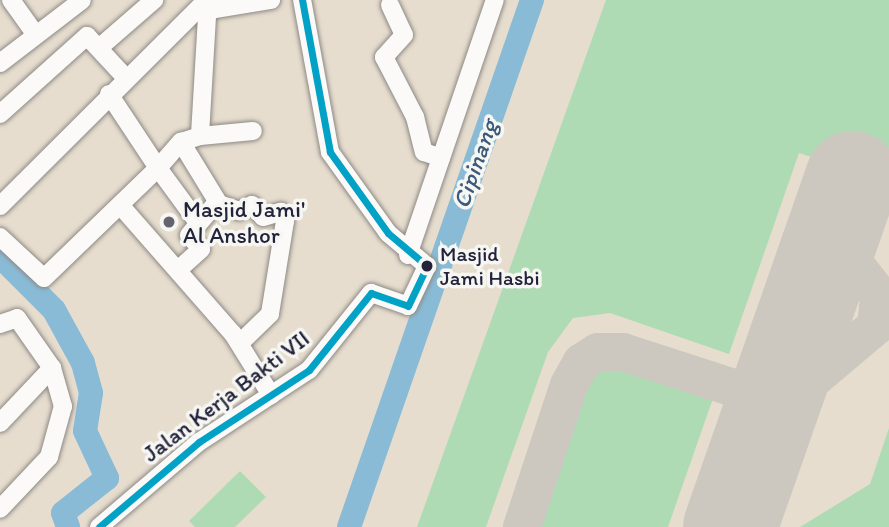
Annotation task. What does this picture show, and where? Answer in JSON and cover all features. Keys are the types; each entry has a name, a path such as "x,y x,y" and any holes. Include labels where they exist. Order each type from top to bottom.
{"street":[{"path":"11,0 36,35"},
{"path":"0,63 82,0"},
{"path":"0,206 109,94 208,3 271,0"},
{"path":"302,0 330,152 408,255"},
{"path":"408,255 495,0"},
{"path":"100,47 149,2"},
{"path":"393,2 404,35 384,57 415,117 424,152 441,158"},
{"path":"200,136 208,3"},
{"path":"52,24 71,48"},
{"path":"0,114 87,36 126,78"},
{"path":"109,94 158,169 200,225 189,235 201,249 178,270"},
{"path":"0,237 44,278 158,169 181,142 200,136 253,131"},
{"path":"181,142 217,202 239,211 252,205 263,217 273,211 284,217 270,314 240,344"},
{"path":"196,220 217,202"},
{"path":"120,205 240,344 271,395"},
{"name":"Jalan Kerja Bakti VII","path":"99,527 186,452 271,395 329,350 371,293 408,306 427,266 408,255"},
{"path":"0,324 17,318 52,368 62,406 49,457 0,509"},
{"path":"0,423 52,368"}],"green space":[{"path":"606,0 889,0 889,182 799,153 729,354 610,313 573,318 548,352 486,527 417,527"},
{"path":"598,352 623,352 718,384 668,527 522,527 569,385 582,362"},
{"path":"889,428 889,527 800,527 870,484"},
{"path":"240,471 266,497 235,527 195,527 189,521"}],"waterway":[{"name":"Cipinang","path":"349,527 532,0"},
{"name":"Cipinang","path":"0,256 54,310 83,363 91,393 85,431 107,478 63,513 68,527"}],"taxiway":[{"path":"754,457 805,386 876,326 879,295 858,268 823,261 798,274 784,303 787,363"},
{"path":"522,527 569,385 582,362 598,352 623,352 774,401"}],"runway":[{"path":"730,527 852,178"}],"transit line":[{"path":"99,527 199,442 309,370 371,293 408,306 427,266 388,233 330,152 302,0"}],"place":[{"name":"Masjid Jami' Al Anshor","path":"169,222"},
{"name":"Masjid Jami Hasbi","path":"427,266"}]}
